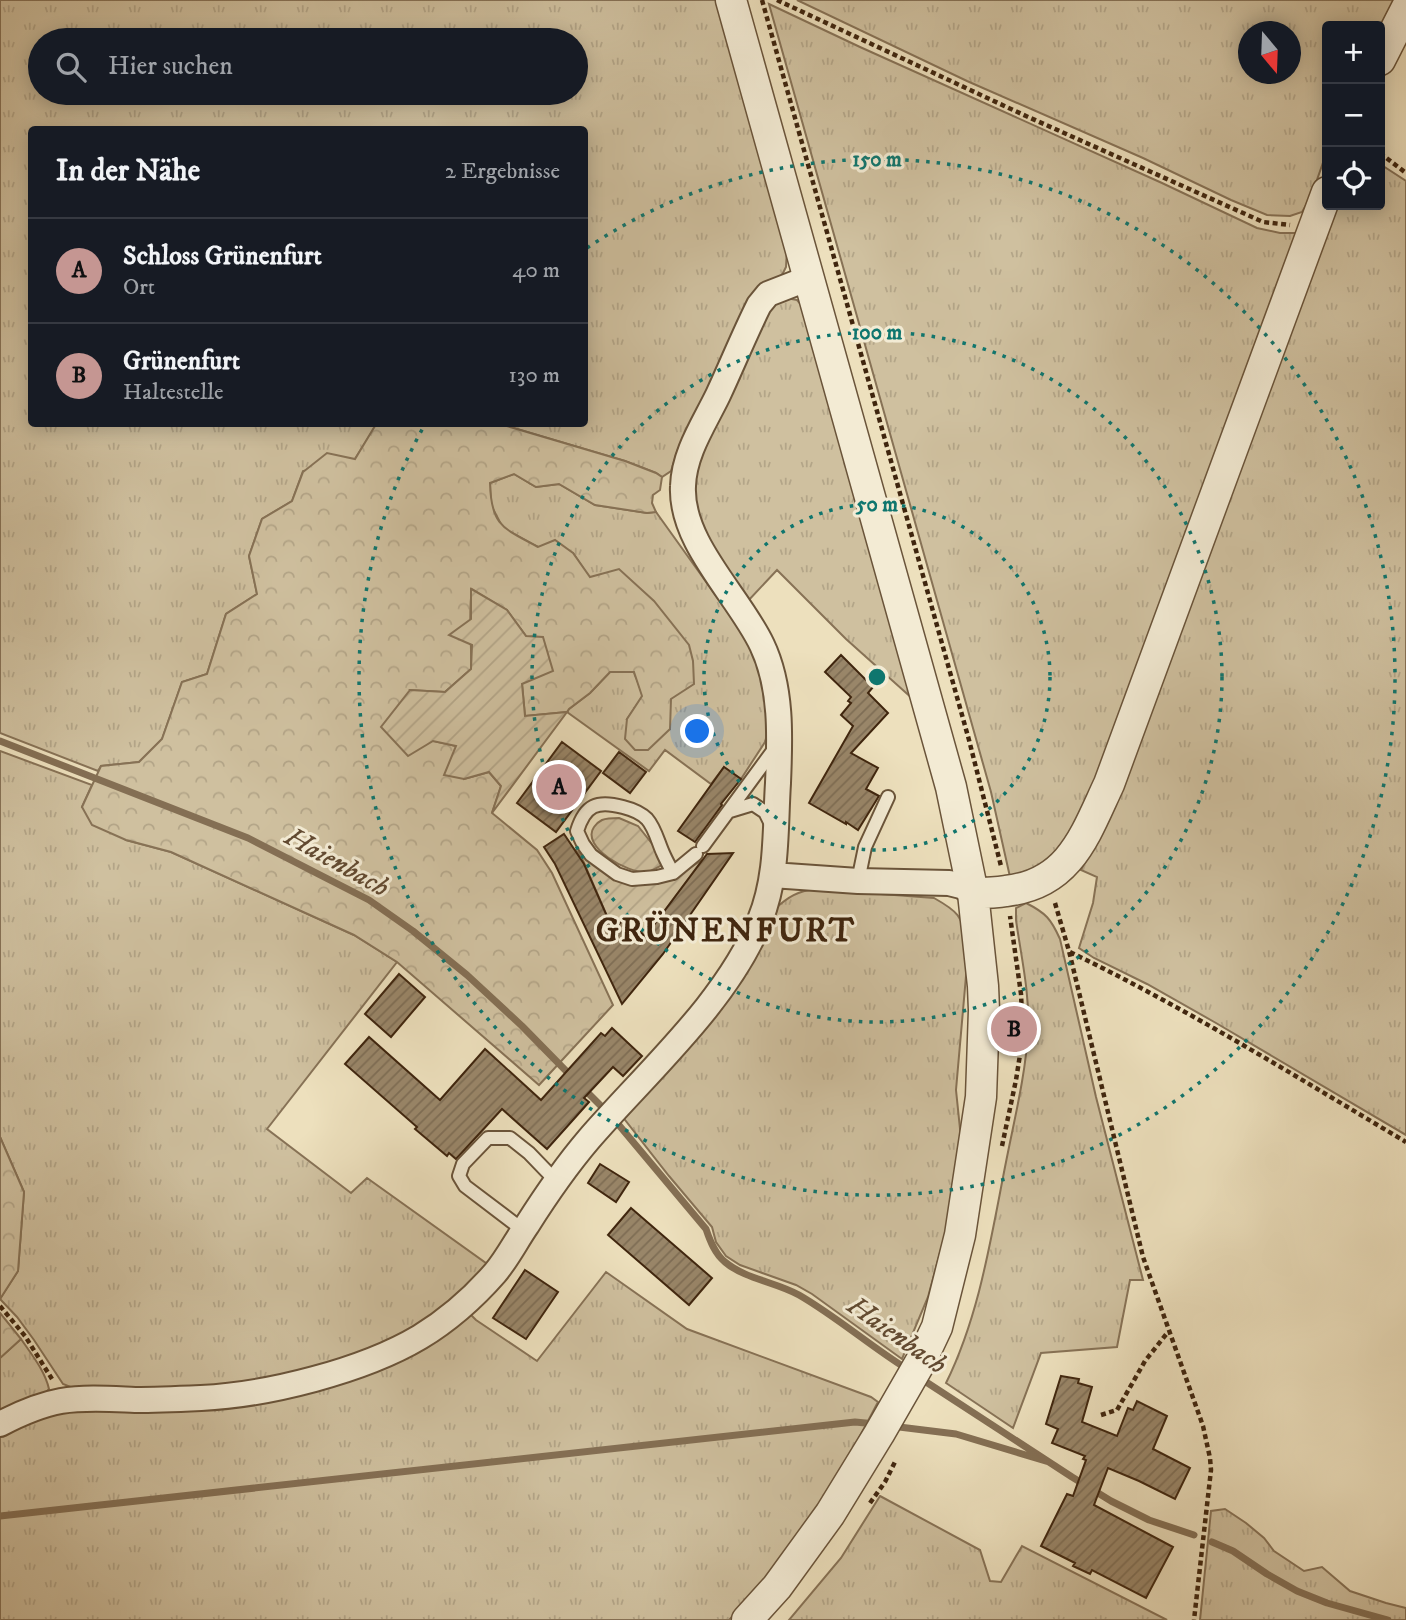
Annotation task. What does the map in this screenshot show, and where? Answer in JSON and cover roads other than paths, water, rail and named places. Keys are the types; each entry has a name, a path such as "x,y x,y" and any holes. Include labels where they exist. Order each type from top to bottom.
{"street":[{"path":"731,0 951,787 973,893 983,986 984,1042 981,1097 960,1235 937,1327 921,1361 830,1514 778,1587 747,1620"},
{"path":"1385,50 1406,9"},
{"path":"772,875 858,881 949,883 973,893 1020,889 1048,878 1063,867 1080,844 1109,784 1322,205"},
{"path":"0,1424 27,1411 62,1401 99,1398 205,1398 276,1388 380,1357 419,1337 451,1315 496,1271 579,1151 721,990 761,919 772,875 777,836 779,742 776,695 764,649 752,626 702,551 687,514 683,489 685,466 759,305 776,289 809,278"}],"lane":[{"path":"673,873 655,832 646,818 633,809 607,803 591,808 582,817 577,831 583,844 591,855 617,874 632,879 673,873 700,850 779,742"},
{"path":"858,881 866,847 888,797"},
{"path":"729,811 753,804 765,812 777,836"},
{"path":"523,1230 465,1186 459,1175 463,1164 488,1139 510,1138 556,1181"}],"waterway":[{"name":"Haienbach","path":"0,741 248,838 369,900 413,931 467,975 571,1076"},
{"name":"Haienbach","path":"582,1087 601,1106"},
{"name":"Haienbach","path":"618,1124 706,1229 721,1259 733,1268 799,1295 907,1369"},
{"name":"Haienbach","path":"920,1378 1111,1501 1149,1520 1194,1535"},
{"path":"0,1516 855,1422 876,1424"},
{"path":"891,1426 956,1434 1049,1462"},
{"name":"Haienbach","path":"1212,1542 1233,1551 1297,1591 1327,1603 1388,1620"}],"place":[{"name":"Schloss Grünenfurt","path":"559,787"},
{"name":"Grünenfurt","path":"1014,1029"}],"district":[{"name":"GRÜNENFURT","path":"726,931"}]}
